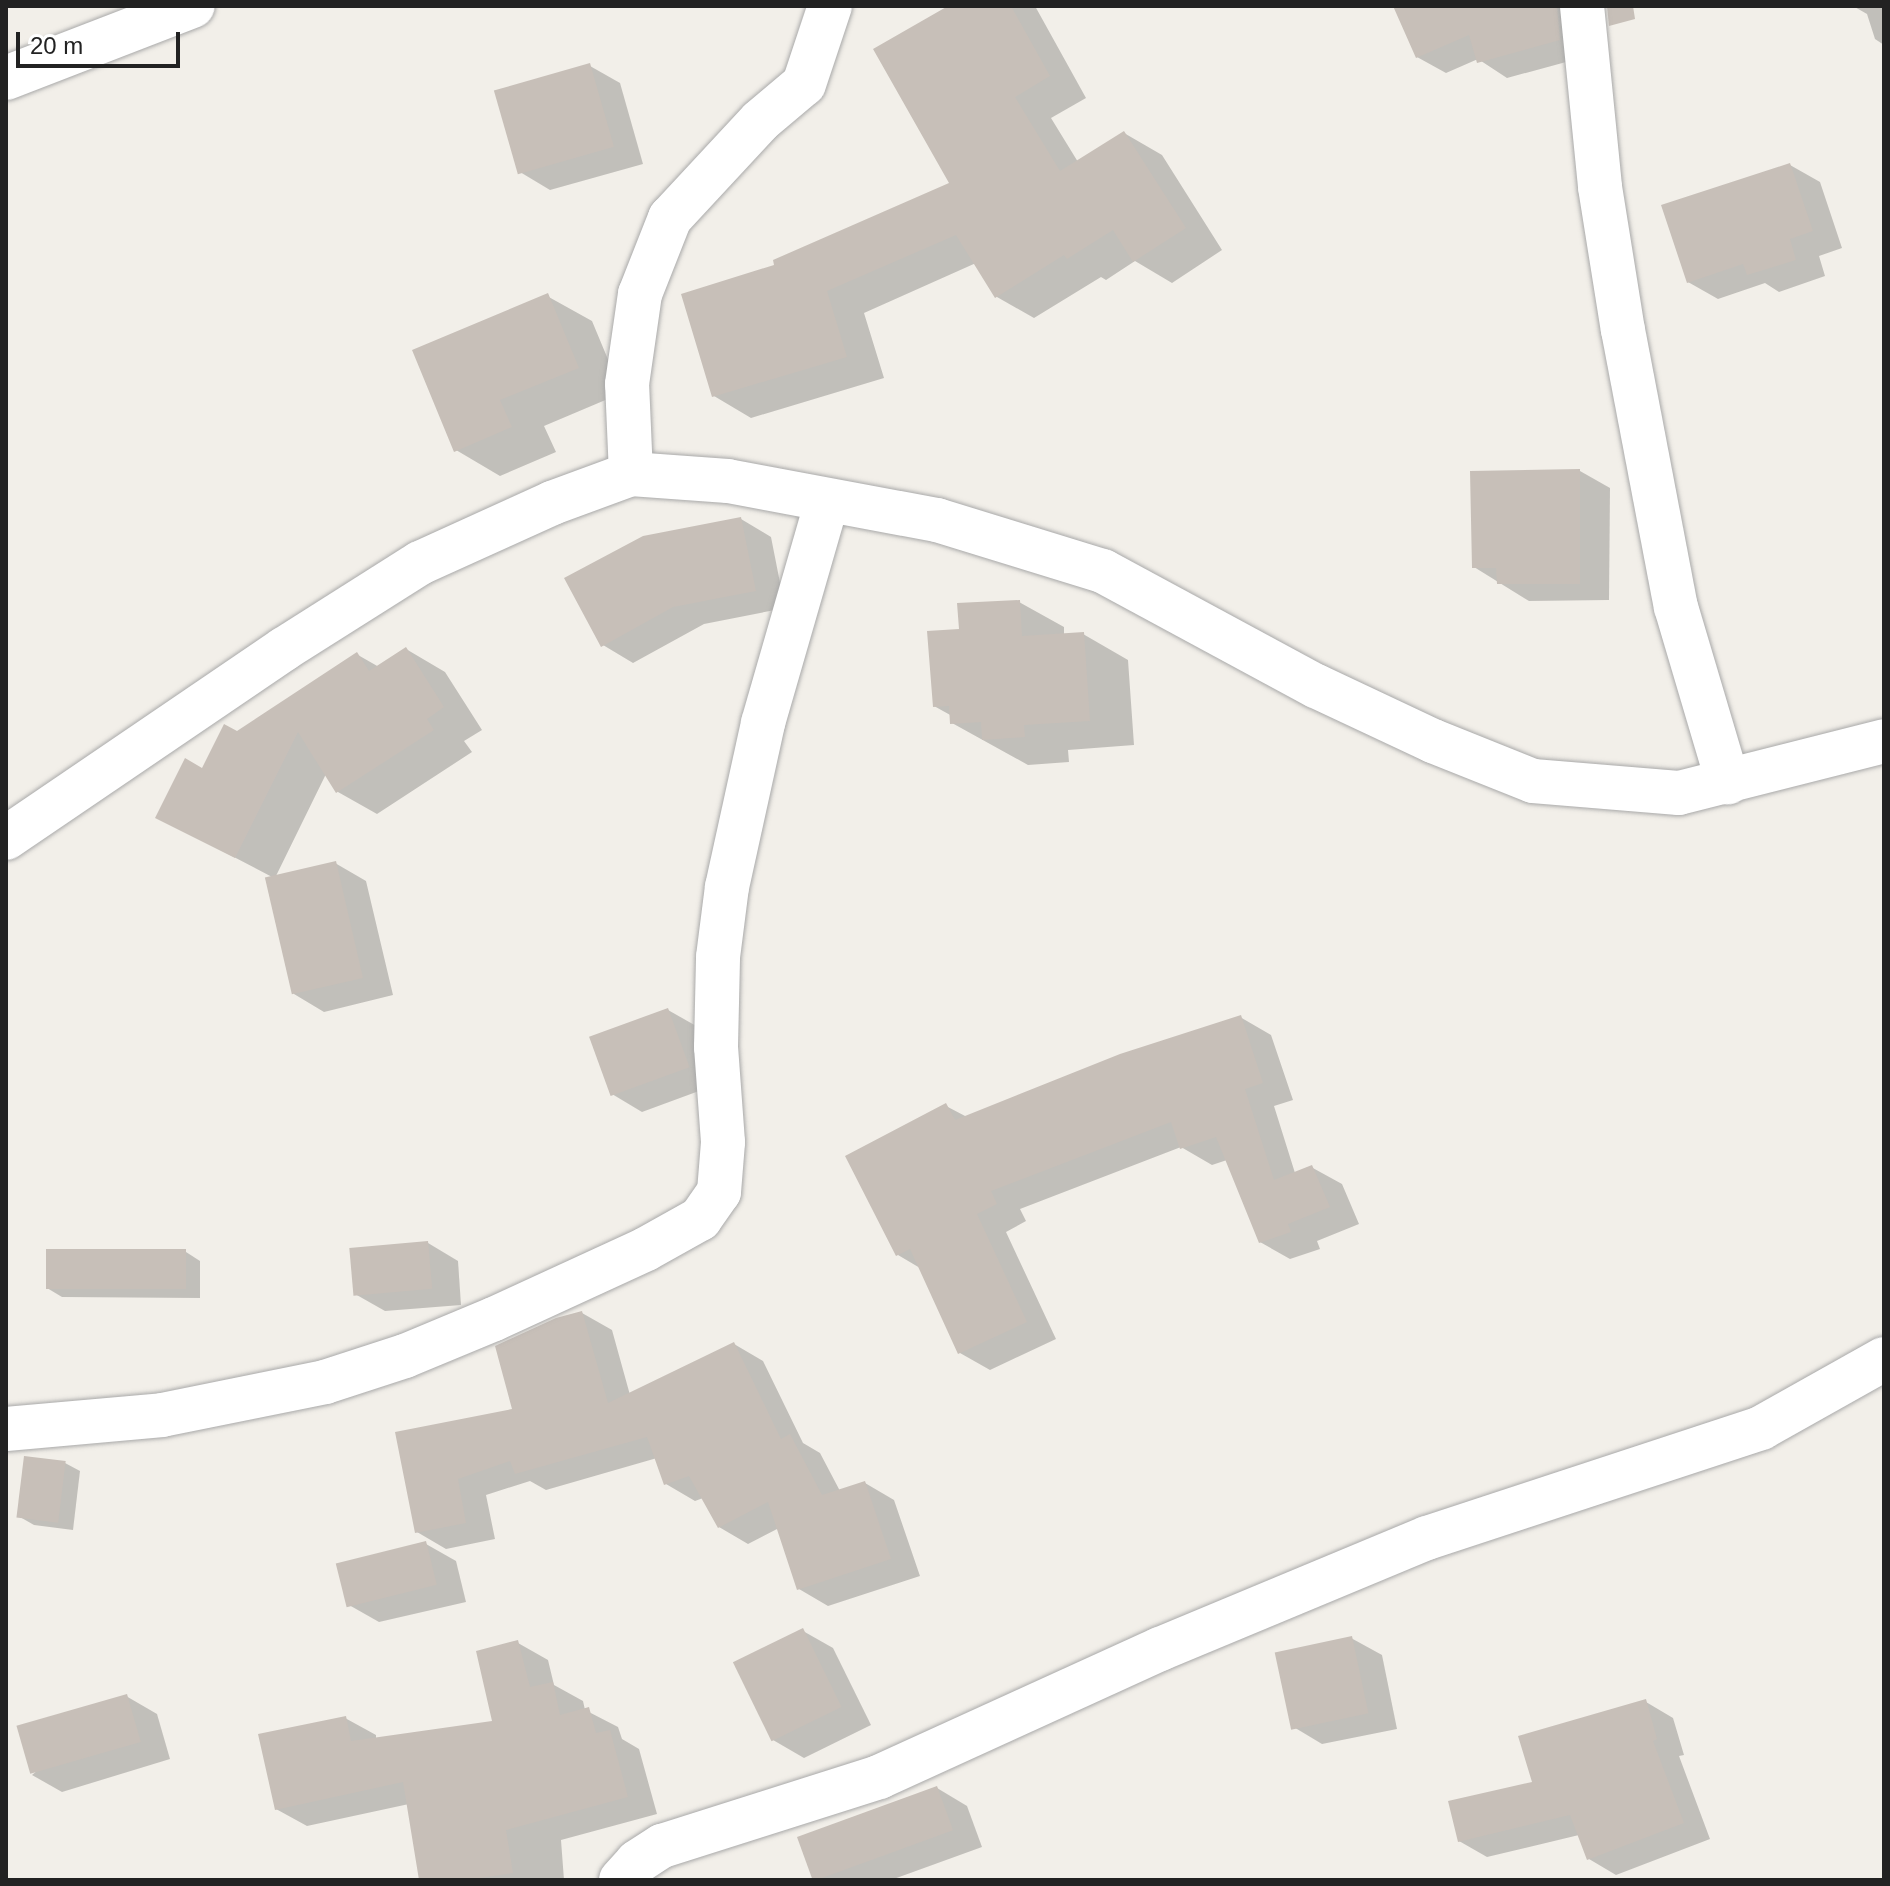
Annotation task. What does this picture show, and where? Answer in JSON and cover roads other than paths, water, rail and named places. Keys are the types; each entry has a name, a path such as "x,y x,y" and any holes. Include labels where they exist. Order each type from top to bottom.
{"street":[{"path":"6,78 193,6"},
{"path":"631,474 627,384 640,294 670,218 760,121 804,84 830,6"},
{"path":"1582,6 1600,187 1623,330 1676,607 1728,782"},
{"path":"6,838 284,649 420,563 552,503 631,474 728,481 937,520 1103,571 1316,686 1433,741 1533,781 1679,793 1877,753"},
{"path":"6,1429 162,1415 325,1382 405,1356 494,1319 646,1249 700,1219 719,1192 722,1154 716,1047 718,957 727,887 763,723 827,501"},
{"path":"621,1880 637,1862 662,1846 879,1777 1160,1649 1427,1538 1761,1428 1884,1359"}]}
